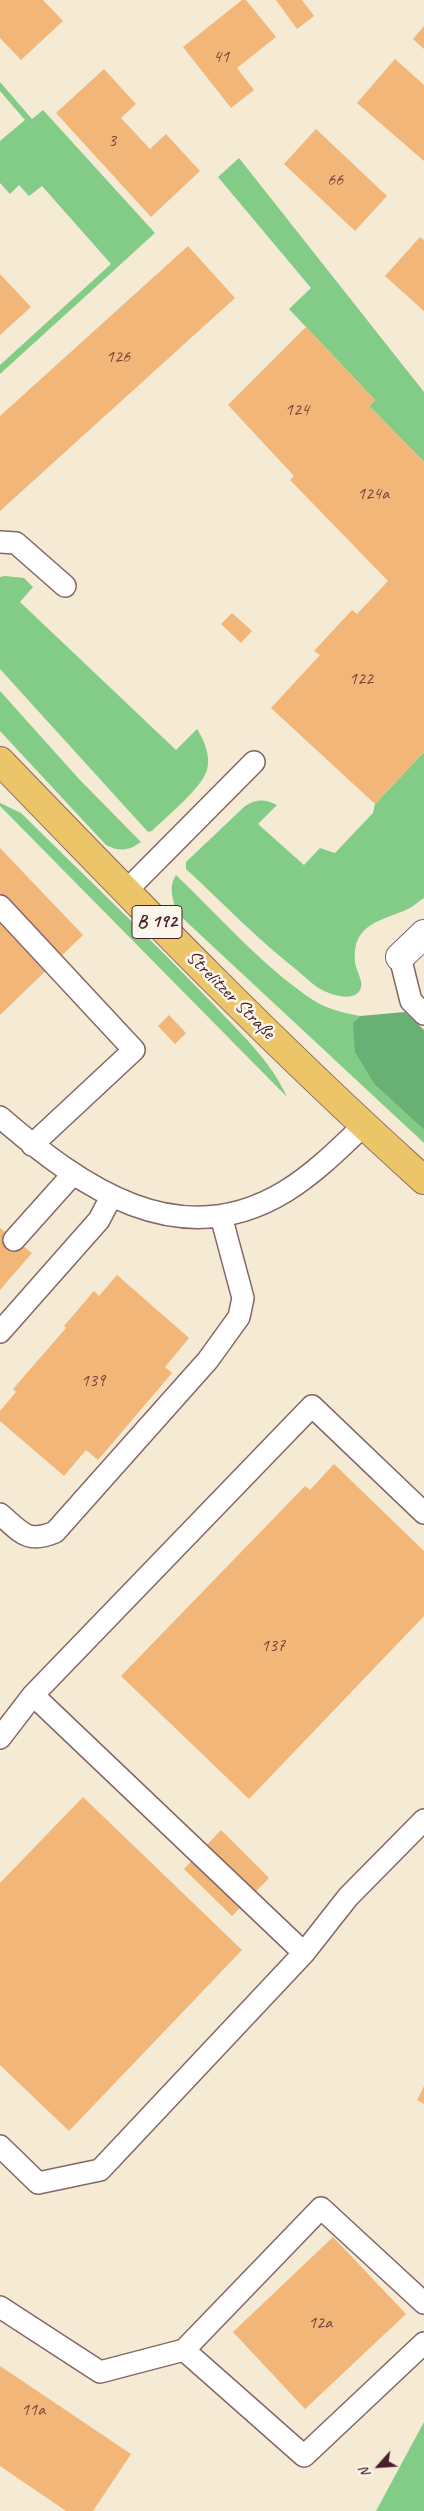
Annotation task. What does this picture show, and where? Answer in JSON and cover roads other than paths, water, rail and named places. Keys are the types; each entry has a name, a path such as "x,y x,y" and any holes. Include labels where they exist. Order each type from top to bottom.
{"main road":[{"name":"Strelitzer Straße","path":"0,761 126,891 364,1125 424,1180"}],"street":[{"path":"400,957 424,934"}],"lane":[{"path":"0,542 16,543 64,586"},
{"path":"126,891 254,762"},
{"path":"0,906 134,1050 32,1144"},
{"path":"400,957 411,1002 424,1014"},
{"path":"0,1117 32,1144 73,1174 111,1197 147,1211 187,1217 221,1216 242,1211 286,1191 338,1150 364,1125"},
{"path":"14,1240 73,1174"},
{"path":"0,1332 99,1220 111,1197"},
{"path":"0,1514 23,1534 40,1538 55,1532 208,1360 238,1317 243,1298 221,1216"},
{"path":"0,1738 33,1695 312,1406 424,1512"},
{"path":"33,1695 304,1953"},
{"path":"0,2146 38,2183 100,2170 304,1953 348,1897 424,1820"},
{"path":"0,2307 100,2372 184,2350 321,2208 424,2303"},
{"path":"184,2350 304,2456 424,2342"}]}
